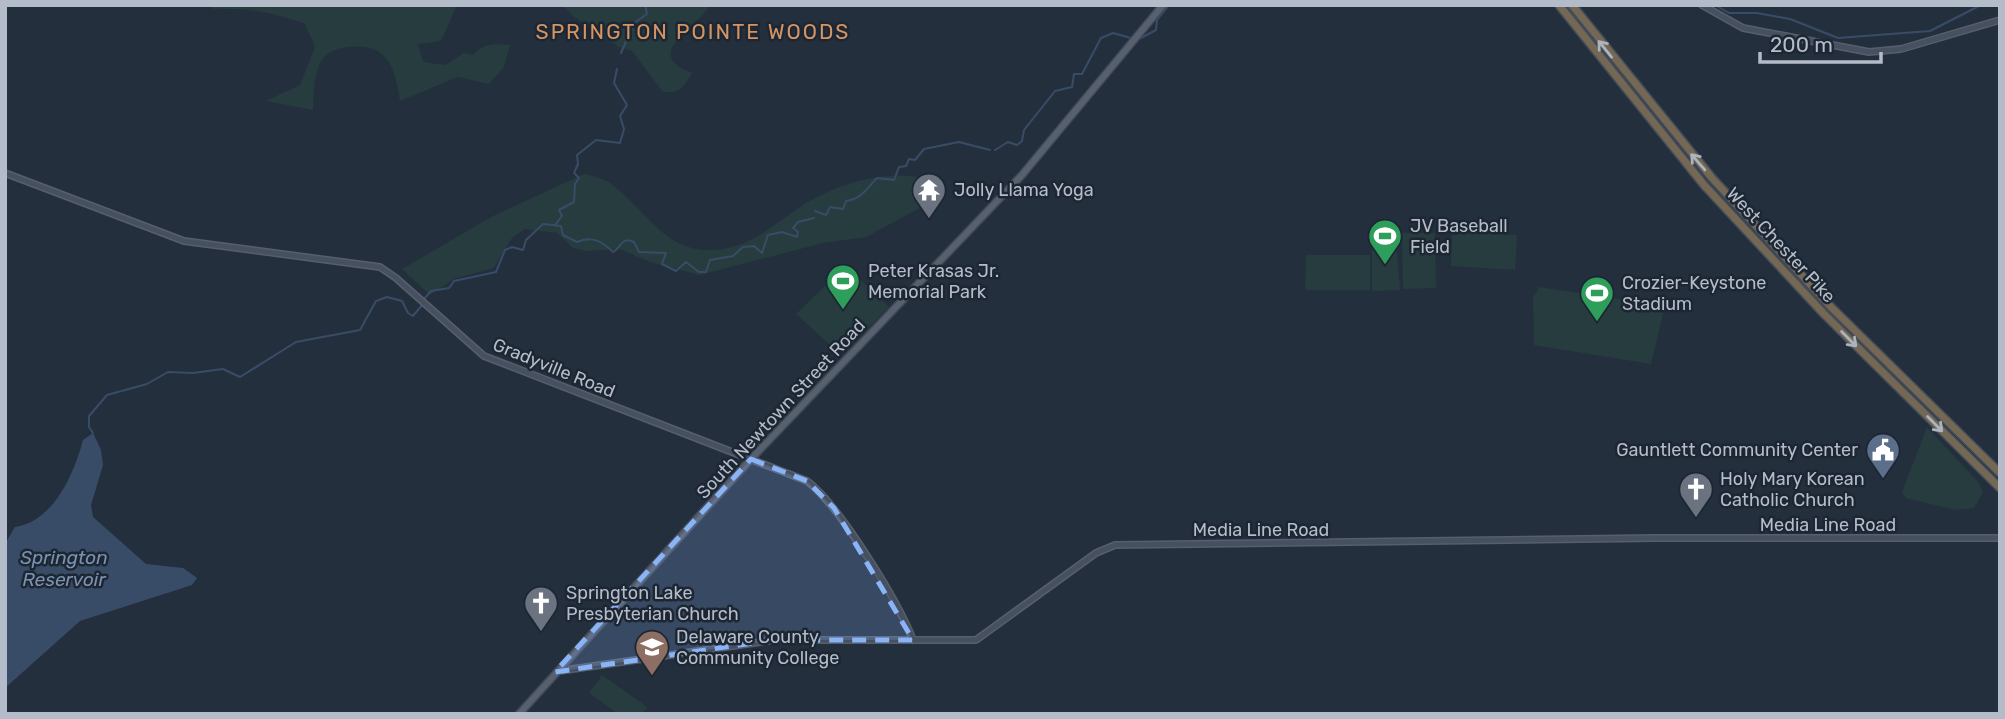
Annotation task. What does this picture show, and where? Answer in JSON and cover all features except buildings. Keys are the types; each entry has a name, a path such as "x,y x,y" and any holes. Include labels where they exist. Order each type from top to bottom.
{"highway":[{"name":"West Chester Pike","path":"1559,5 1597,56 1712,193 1819,309 2000,488"},
{"name":"West Chester Pike","path":"1572,5 1712,178 1826,302 2000,473"}],"main road":[{"name":"South Newtown Street Road","path":"519,714 751,459 1022,174 1163,5"},
{"path":"1702,5 1743,28 1869,52 1900,49 2000,20"},
{"name":"Gradyville Road","path":"5,173 184,242 380,267 484,356 807,481 822,492 892,598 913,640"},
{"name":"Media Line Road","path":"555,672 774,640 976,640 1096,553 1115,545 1608,538 2000,538"}],"highlighted area":[{"path":"751,459 807,481 834,508 913,640 774,640 555,672"}],"green space":[{"path":"212,5 457,5 441,41 418,44 423,62 445,65 464,53 473,55 486,46 510,45 504,67 489,84 458,77 400,101 392,68 381,53 362,47 346,47 332,51 324,57 318,69 313,110 266,101 300,85 315,47 305,24 260,12 214,9"},
{"path":"563,5 710,5 672,49 671,57 677,66 692,73 681,88 674,92 663,92 632,51 619,47 573,16"},
{"path":"584,174 610,183 666,235 679,243 710,250 724,249 748,241 813,199 843,186 876,177 923,178 931,191 931,202 866,237 823,243 700,275 650,262 620,249 587,251 573,248 557,233 525,229 512,238 494,268 454,279 430,295 402,269 493,216"},
{"path":"1452,232 1517,235 1515,270 1451,266"},
{"path":"1402,233 1435,233 1436,288 1403,289"},
{"name":"JV Baseball Field","path":"1396,241 1400,290 1372,291 1372,242"},
{"path":"1306,255 1370,255 1370,290 1305,290"},
{"name":"Peter Krasas Jr. Memorial Park","path":"846,266 889,307 846,351 835,342 831,346 796,314"},
{"name":"Crozier-Keystone Stadium","path":"1539,287 1665,306 1651,364 1534,345 1533,298"},
{"path":"1927,427 1979,483 1983,492 1974,508 1956,510 1906,498 1902,492"},
{"path":"602,675 647,707 642,714 618,714 589,693"}],"water":[{"name":"Springton Reservoir","path":"93,433 101,450 103,465 91,505 93,517 146,564 183,568 197,578 192,585 80,621 5,688 5,544 15,527 41,516 51,506 68,481 83,440"}],"waterway":[{"path":"621,53 634,23 647,14 645,5"},
{"path":"1139,39 1156,30 1157,20 1169,5"},
{"path":"1715,5 1729,13 1757,13 1790,19 1838,38 1930,31 1981,5"},
{"path":"995,150 1008,142 1017,145 1022,141 1024,130 1055,91 1072,87 1074,74 1082,74 1101,38 1113,33 1131,38"},
{"path":"555,225 562,216 559,210 574,202 575,184 579,178 574,173 578,164 577,155 596,140 620,143 624,129 620,116 627,105 614,83 617,69"},
{"path":"815,211 826,215 830,207 843,209 846,201 860,195 877,178 894,180 899,167 906,166 909,159 915,160 924,149 959,142 990,150"},
{"path":"424,299 431,291 449,288 454,281 496,272 505,250 512,247 523,250 526,240 543,224 561,226 563,235 577,242 588,239 597,241 613,252 626,240 634,242 639,252 666,253 662,264 676,271 686,262 699,272 706,272 710,260 733,256 743,247 754,246 762,253 768,235 782,232 797,237 798,232 793,228 798,222 814,218"},
{"path":"93,433 89,427 89,416 107,395 147,384 168,372 193,373 223,369 240,377 296,342 360,330 376,301 387,297 402,301 408,313 413,316 422,305"}],"place":[{"name":"Jolly Llama Yoga","path":"929,220"},
{"name":"JV Baseball Field","path":"1385,266"},
{"name":"Peter Krasas Jr. Memorial Park","path":"843,311"},
{"name":"Crozier-Keystone Stadium","path":"1597,323"},
{"name":"Gauntlett Community Center","path":"1883,480"},
{"name":"Holy Mary Korean Catholic Church","path":"1696,519"},
{"name":"Springton Lake Presbyterian Church","path":"541,633"},
{"name":"Delaware County Community College","path":"652,677"}],"district":[{"name":"SPRINGTON POINTE WOODS","path":"693,32"}]}
